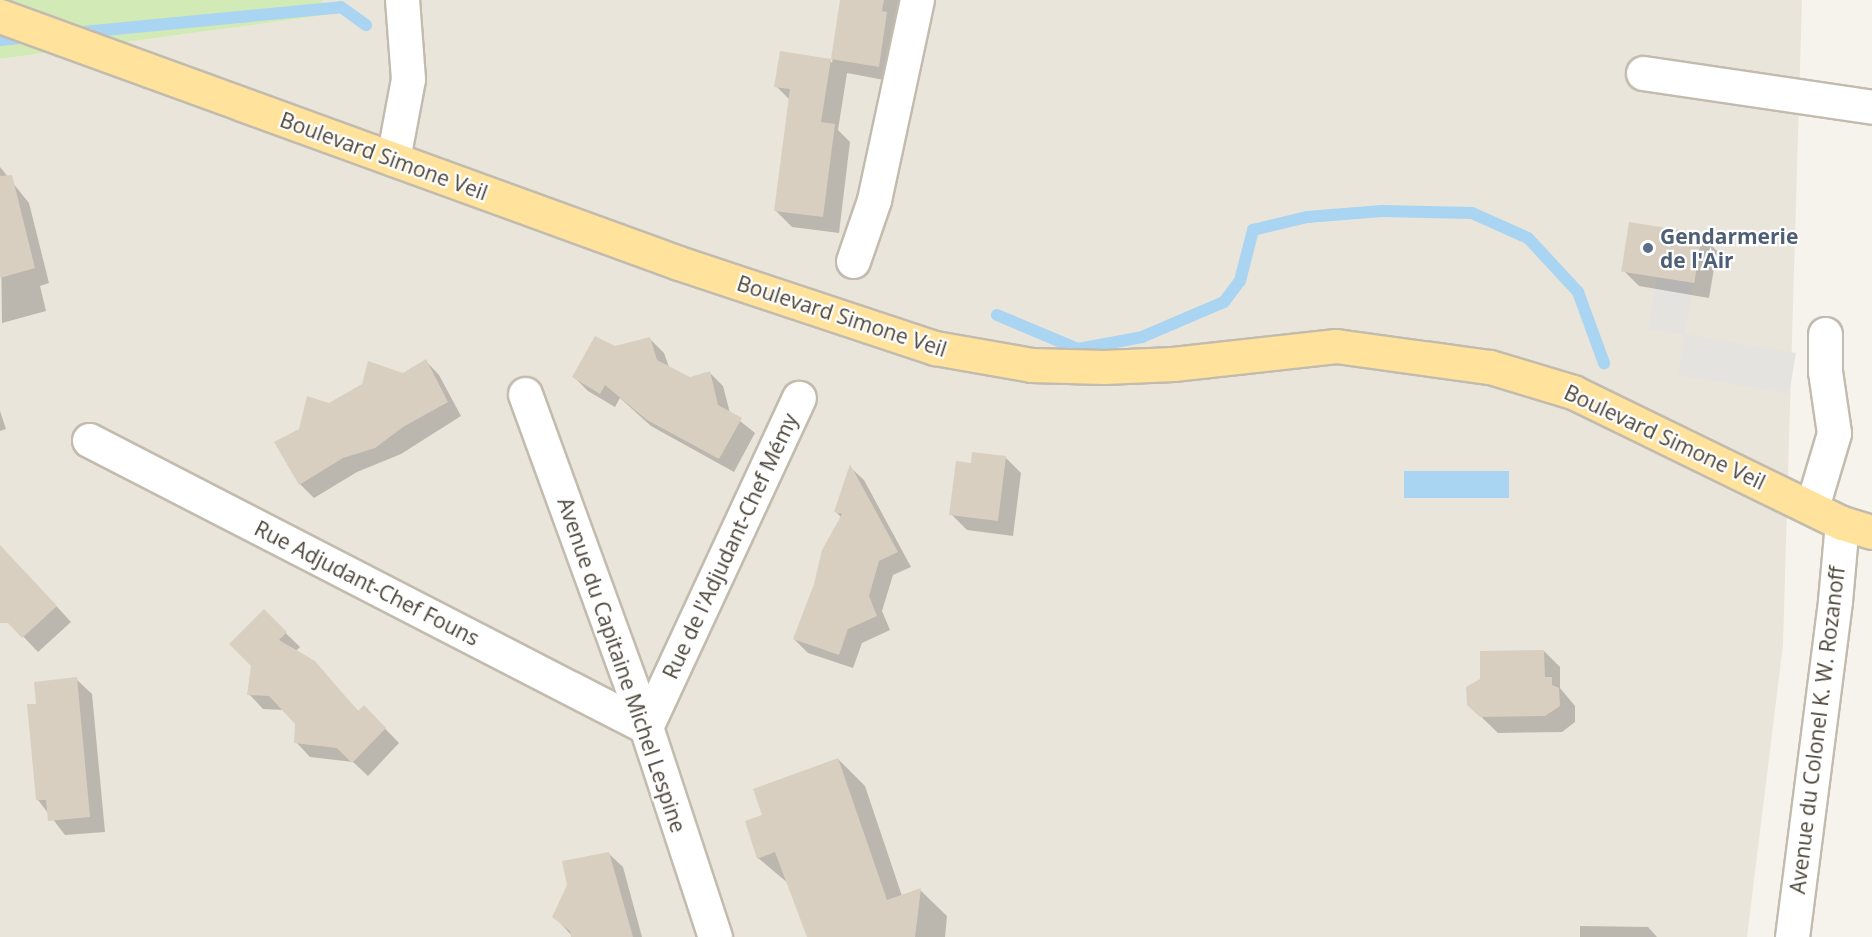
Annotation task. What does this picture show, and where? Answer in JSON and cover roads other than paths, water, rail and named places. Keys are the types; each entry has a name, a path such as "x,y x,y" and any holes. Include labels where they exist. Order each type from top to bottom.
{"main road":[{"name":"Boulevard Simone Veil","path":"0,16 679,263 935,348 1031,365 1104,367 1173,364 1336,346 1490,367 1573,392 1857,527"}],"street":[{"path":"393,159 408,79 402,0"},
{"path":"853,261 874,200 916,0"},
{"path":"1643,73 1872,107"},
{"path":"1812,507 1834,433 1825,371 1825,334"},
{"name":"Avenue du Capitaine Michel Lespine","path":"525,394 646,727 715,937"},
{"name":"Rue de l'Adjudant-Chef Mémy","path":"646,727 799,398"},
{"name":"Rue Adjudant-Chef Founs","path":"89,440 646,727"},
{"name":"Avenue du Colonel K. W. Rozanoff","path":"1792,937 1835,601 1857,527"}],"water":[{"path":"1404,471 1509,471 1509,498 1404,498"}],"waterway":[{"path":"73,33 341,7 366,25"},
{"path":"0,40 29,37"},
{"path":"997,315 1078,349 1142,337 1224,302 1240,281 1253,230 1307,217 1382,211 1472,213 1528,238 1578,292 1604,363"}],"place":[{"name":"Gendarmerie de l'Air","path":"1648,248"}]}
